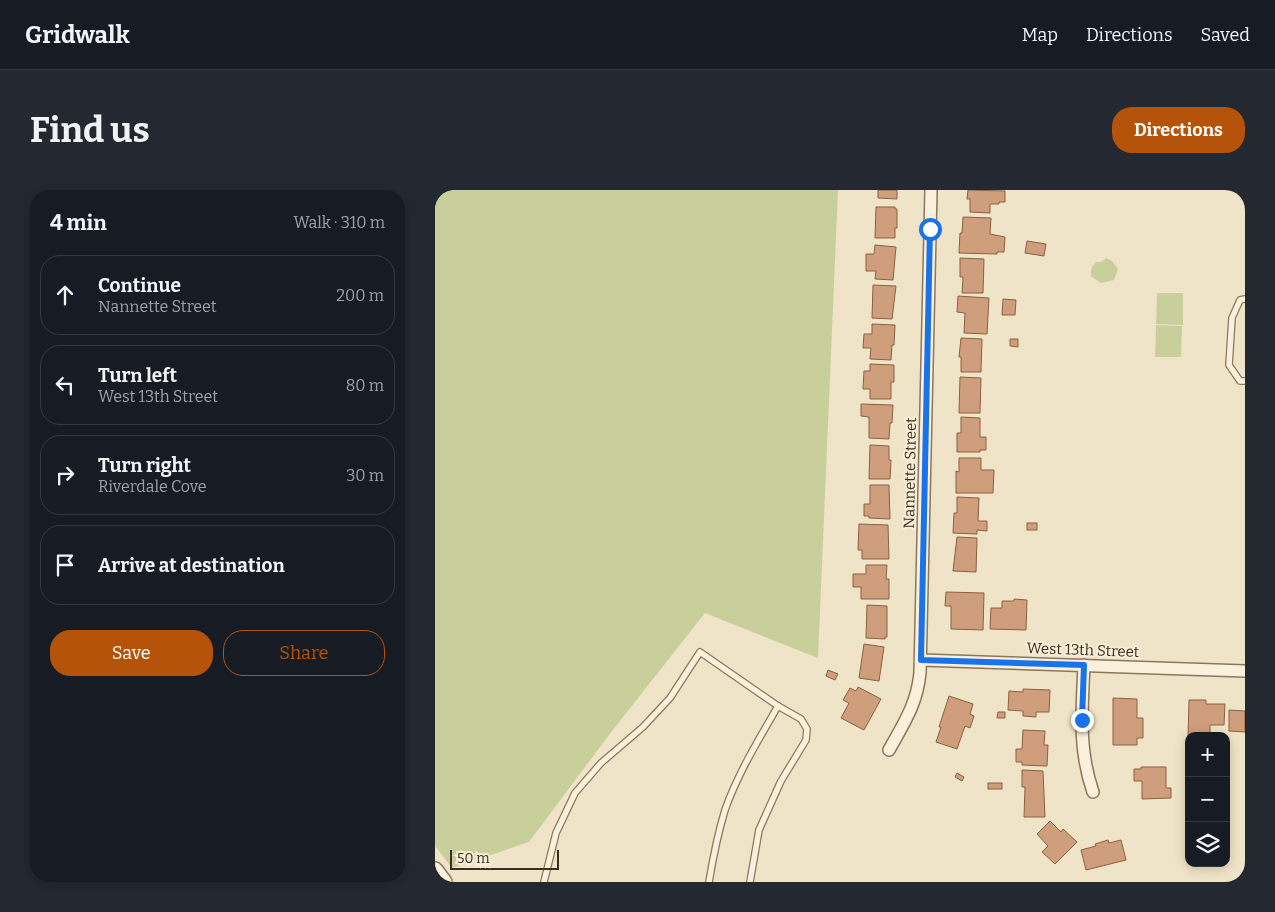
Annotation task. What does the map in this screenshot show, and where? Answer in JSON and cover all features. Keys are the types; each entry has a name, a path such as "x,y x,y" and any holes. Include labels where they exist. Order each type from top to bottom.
{"street":[{"name":"Nannette Street","path":"889,750 915,702 919,690 931,190"},
{"name":"West 13th Street","path":"921,660 1245,671"},
{"path":"1084,665 1082,739 1086,771 1093,792"},
{"path":"435,870 444,882"}],"lane":[{"path":"1245,299 1240,300 1231,318 1229,365 1240,381 1245,381"},
{"path":"545,882 556,834 575,793 601,763 643,727 670,698 700,652 778,706 801,719 807,730 806,740 781,781 759,830 750,882"},
{"path":"709,882 713,857 726,809 745,764 778,706"}],"green space":[{"path":"435,190 838,190 818,658 705,613 612,731 529,842 452,868 435,846"},
{"path":"1106,258 1112,261 1118,269 1114,280 1101,283 1091,276 1091,270 1096,262 1101,262"},
{"path":"1157,293 1183,293 1183,325 1156,324"},
{"path":"1156,325 1182,326 1181,357 1155,357"}],"building":[{"path":"878,190 897,190 897,199 878,198"},
{"path":"968,190 1005,191 1005,202 990,204 990,213 970,212 970,199 967,199"},
{"path":"876,207 895,207 897,209 895,238 875,238"},
{"path":"963,217 991,218 990,234 1005,237 1004,252 997,252 997,254 959,253"},
{"path":"1027,241 1046,244 1044,256 1025,253"},
{"path":"875,245 896,247 893,280 875,279 876,271 866,271 866,254 874,254"},
{"path":"960,258 984,259 983,293 962,293 963,277 960,277"},
{"path":"873,285 896,286 892,319 872,318"},
{"path":"958,296 989,298 987,334 964,333 965,313 957,312"},
{"path":"1003,299 1016,300 1015,315 1002,315"},
{"path":"872,324 895,325 891,360 870,359 871,348 863,348 864,334 872,334"},
{"path":"961,338 982,339 981,372 961,372 961,357 959,357"},
{"path":"1010,339 1018,339 1018,347 1010,346"},
{"path":"870,364 894,365 891,399 870,399 870,389 863,389 864,371 870,371"},
{"path":"960,377 981,378 980,413 959,413"},
{"path":"861,404 893,405 889,439 869,438 869,417 861,416"},
{"path":"961,417 980,418 980,437 986,437 986,450 980,450 980,452 957,452 957,433 961,433"},
{"path":"870,445 889,446 889,460 891,460 890,479 869,479"},
{"path":"959,458 981,458 981,470 994,470 993,493 956,493 956,471 959,472"},
{"path":"870,485 889,485 890,519 864,516 864,504 870,504"},
{"path":"957,497 979,498 978,521 987,521 987,531 977,530 977,534 953,533 954,513 957,513"},
{"path":"1027,523 1037,523 1037,530 1027,530"},
{"path":"859,524 888,525 889,559 862,559 862,550 858,550"},
{"path":"957,537 977,538 976,572 953,571"},
{"path":"866,565 887,565 886,579 889,579 889,599 861,599 861,587 853,587 853,574 866,574"},
{"path":"946,592 984,593 983,630 951,629 951,606 945,606"},
{"path":"1014,599 1027,600 1026,630 990,629 991,608 1002,608 1002,601 1014,601"},
{"path":"867,605 887,606 887,637 885,639 866,638"},
{"path":"864,644 884,647 879,681 859,678"},
{"path":"828,670 838,674 835,680 826,676"},
{"path":"858,687 881,699 864,730 841,718 849,703 843,700 850,688 856,691"},
{"path":"1023,689 1050,690 1049,712 1036,712 1036,717 1023,716 1023,711 1008,710 1009,691 1023,692"},
{"path":"949,696 973,704 970,714 974,716 970,728 965,726 957,749 936,742"},
{"path":"1113,698 1137,699 1137,718 1143,718 1143,738 1137,738 1137,745 1113,745"},
{"path":"1189,700 1206,700 1206,704 1225,704 1224,725 1210,725 1210,732 1188,732"},
{"path":"1229,710 1245,711 1245,732 1229,731"},
{"path":"998,712 1005,712 1005,718 997,718"},
{"path":"1023,730 1045,731 1044,745 1048,745 1047,766 1022,765 1022,762 1016,762 1016,749 1022,749"},
{"path":"1141,767 1166,767 1166,788 1171,788 1171,798 1142,799 1142,781 1134,781 1134,769 1141,769"},
{"path":"1022,770 1043,771 1045,817 1024,817 1025,787 1022,787"},
{"path":"957,773 964,777 962,781 955,777"},
{"path":"988,783 1002,783 1002,789 988,789"},
{"path":"1050,821 1061,832 1063,829 1077,842 1055,864 1042,852 1048,846 1037,834"},
{"path":"1108,840 1109,843 1121,840 1126,860 1086,870 1081,850"}],"route":[{"path":"930,229 921,660 1084,665 1082,720"}]}
